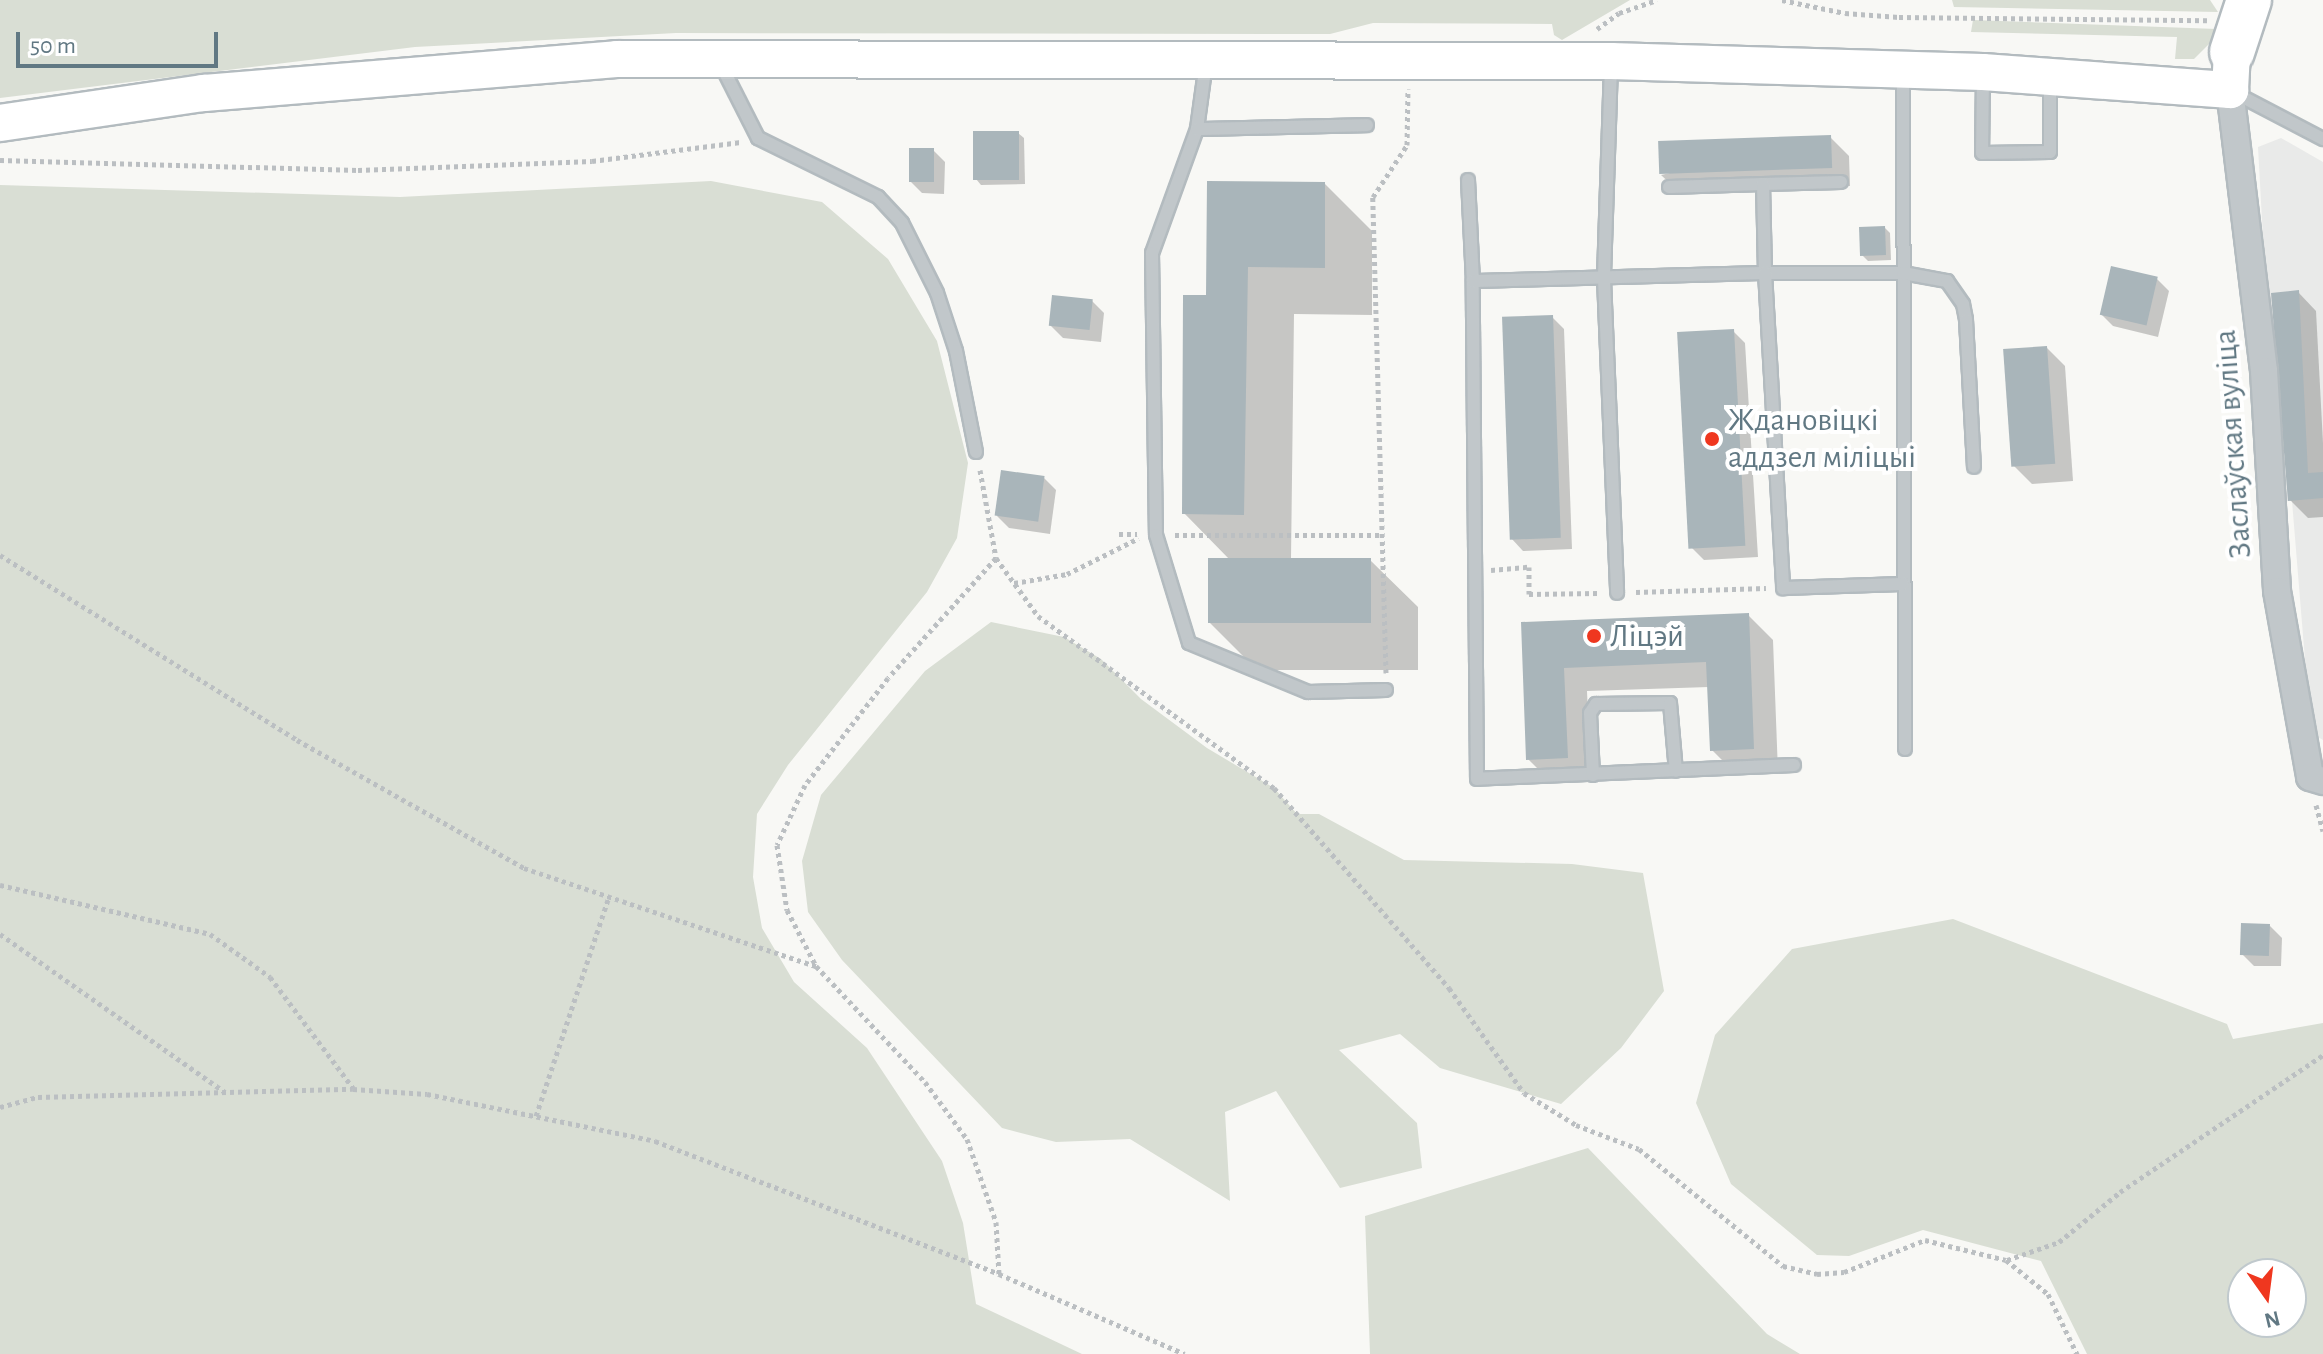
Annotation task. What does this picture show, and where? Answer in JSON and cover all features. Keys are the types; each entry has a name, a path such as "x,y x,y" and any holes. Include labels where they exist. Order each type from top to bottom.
{"street":[{"path":"0,123 204,93 409,72 717,55 1206,60 1604,52 2050,77 2232,33"},
{"name":"Заслаўская вуліца","path":"2232,33 2264,371 2277,591 2310,777 2323,781"}],"lane":[{"path":"2232,33 2323,139"},
{"path":"1604,52 1604,279 1617,593"},
{"path":"717,55 758,138 878,197 902,223 946,322 976,452"},
{"path":"1206,60 1197,129 1152,253 1156,535 1189,643 1308,692 1386,690"},
{"path":"1903,69 1905,749"},
{"path":"1983,72 1982,153 2050,152 2050,77"},
{"path":"1197,129 1367,125"},
{"path":"1468,180 1473,281 1477,779 1794,765"},
{"path":"1669,187 1841,182"},
{"path":"1763,184 1765,273 1783,588 1903,584"},
{"path":"1473,281 1765,273 1903,273 1947,281 1963,304 1974,467"},
{"path":"1593,775 1590,713 1596,704 1670,703 1676,771"}],"path":[{"path":"1604,52 1597,28 1619,13 1657,0"},
{"path":"1782,0 1845,13 1899,17 2232,33"},
{"path":"1386,690 1373,197 1407,145 1408,79"},
{"path":"0,160 358,170 592,161 703,150 758,138"},
{"path":"976,452 996,558 1038,616 1274,788 1449,988 1524,1093 1576,1125 1639,1149 1783,1266 1817,1274 1844,1272 1925,1240 2006,1260 2048,1294 2077,1354"},
{"path":"1014,583 1067,574 1144,535 1119,534"},
{"path":"1156,535 1382,535"},
{"path":"0,555 323,755 524,868 608,899 816,966"},
{"path":"996,558 888,678 805,785 777,845 787,910 816,966 925,1082 967,1139 996,1222 999,1274"},
{"path":"0,885 210,934 270,977 353,1089"},
{"path":"536,1116 608,899"},
{"path":"0,934 227,1093"},
{"path":"2006,1260 2059,1242 2120,1192 2323,1055"},
{"path":"0,1107 38,1097 353,1089 427,1094 536,1116 655,1141 999,1274 1185,1354"}],"shaded area":[{"path":"0,0 1630,0 1562,40 1554,35 1552,24 1373,23 1330,34 676,33 415,47 0,98"},
{"path":"1952,0 2210,0 2218,12 1954,7"},
{"path":"1973,20 2217,29 2218,35 2194,59 2175,59 2177,37 1971,32"},
{"path":"2281,138 2323,162 2323,740 2311,733 2292,501 2283,501 2266,293 2258,147"},
{"path":"711,181 822,202 888,259 937,341 968,463 957,538 927,592 788,765 757,814 753,877 762,928 794,982 867,1048 942,1161 963,1223 976,1304 1082,1354 0,1354 0,185 400,197"},
{"path":"991,622 1064,637 1101,659 1141,699 1207,748 1274,788 1297,814 1319,814 1404,860 1572,864 1643,873 1664,991 1621,1048 1561,1104 1440,1068 1400,1034 1339,1050 1417,1123 1422,1168 1340,1188 1276,1091 1225,1112 1230,1201 1130,1139 1056,1142 1002,1128 842,960 808,912 802,861 821,795 925,671"},
{"path":"1953,919 2227,1024 2233,1039 2323,1023 2323,1354 2087,1354 2041,1261 1923,1230 1849,1256 1817,1255 1731,1184 1696,1103 1715,1035 1792,949"},
{"path":"1588,1148 1767,1334 1800,1354 1370,1354 1365,1216"}],"building":[{"path":"973,131 1019,131 1019,180 973,180"},
{"path":"1831,135 1832,168 1659,174 1658,141"},
{"path":"909,148 934,148 934,182 909,182"},
{"path":"1207,181 1325,182 1325,268 1248,267 1244,515 1182,514 1183,295 1206,295"},
{"path":"1885,226 1886,255 1860,256 1859,227"},
{"path":"2111,266 2158,277 2147,326 2100,315"},
{"path":"2299,290 2308,473 2323,472 2323,498 2288,501 2271,293"},
{"path":"1052,295 1093,299 1090,330 1049,326"},
{"path":"1553,315 1561,538 1510,540 1502,317"},
{"name":"Ждановіцкі аддзел міліцыі","path":"1734,329 1745,546 1688,549 1677,332"},
{"path":"2047,346 2055,464 2011,467 2003,349"},
{"path":"1001,470 1045,476 1038,522 995,516"},
{"path":"1208,558 1371,558 1371,623 1208,623"},
{"path":"1749,613 1754,749 1710,751 1706,662 1564,668 1568,758 1526,760 1521,622"},
{"path":"2241,923 2270,924 2269,956 2240,955"}],"place":[{"name":"Ждановіцкі аддзел міліцыі","path":"1712,439"},
{"name":"Ліцэй","path":"1594,636"}]}
